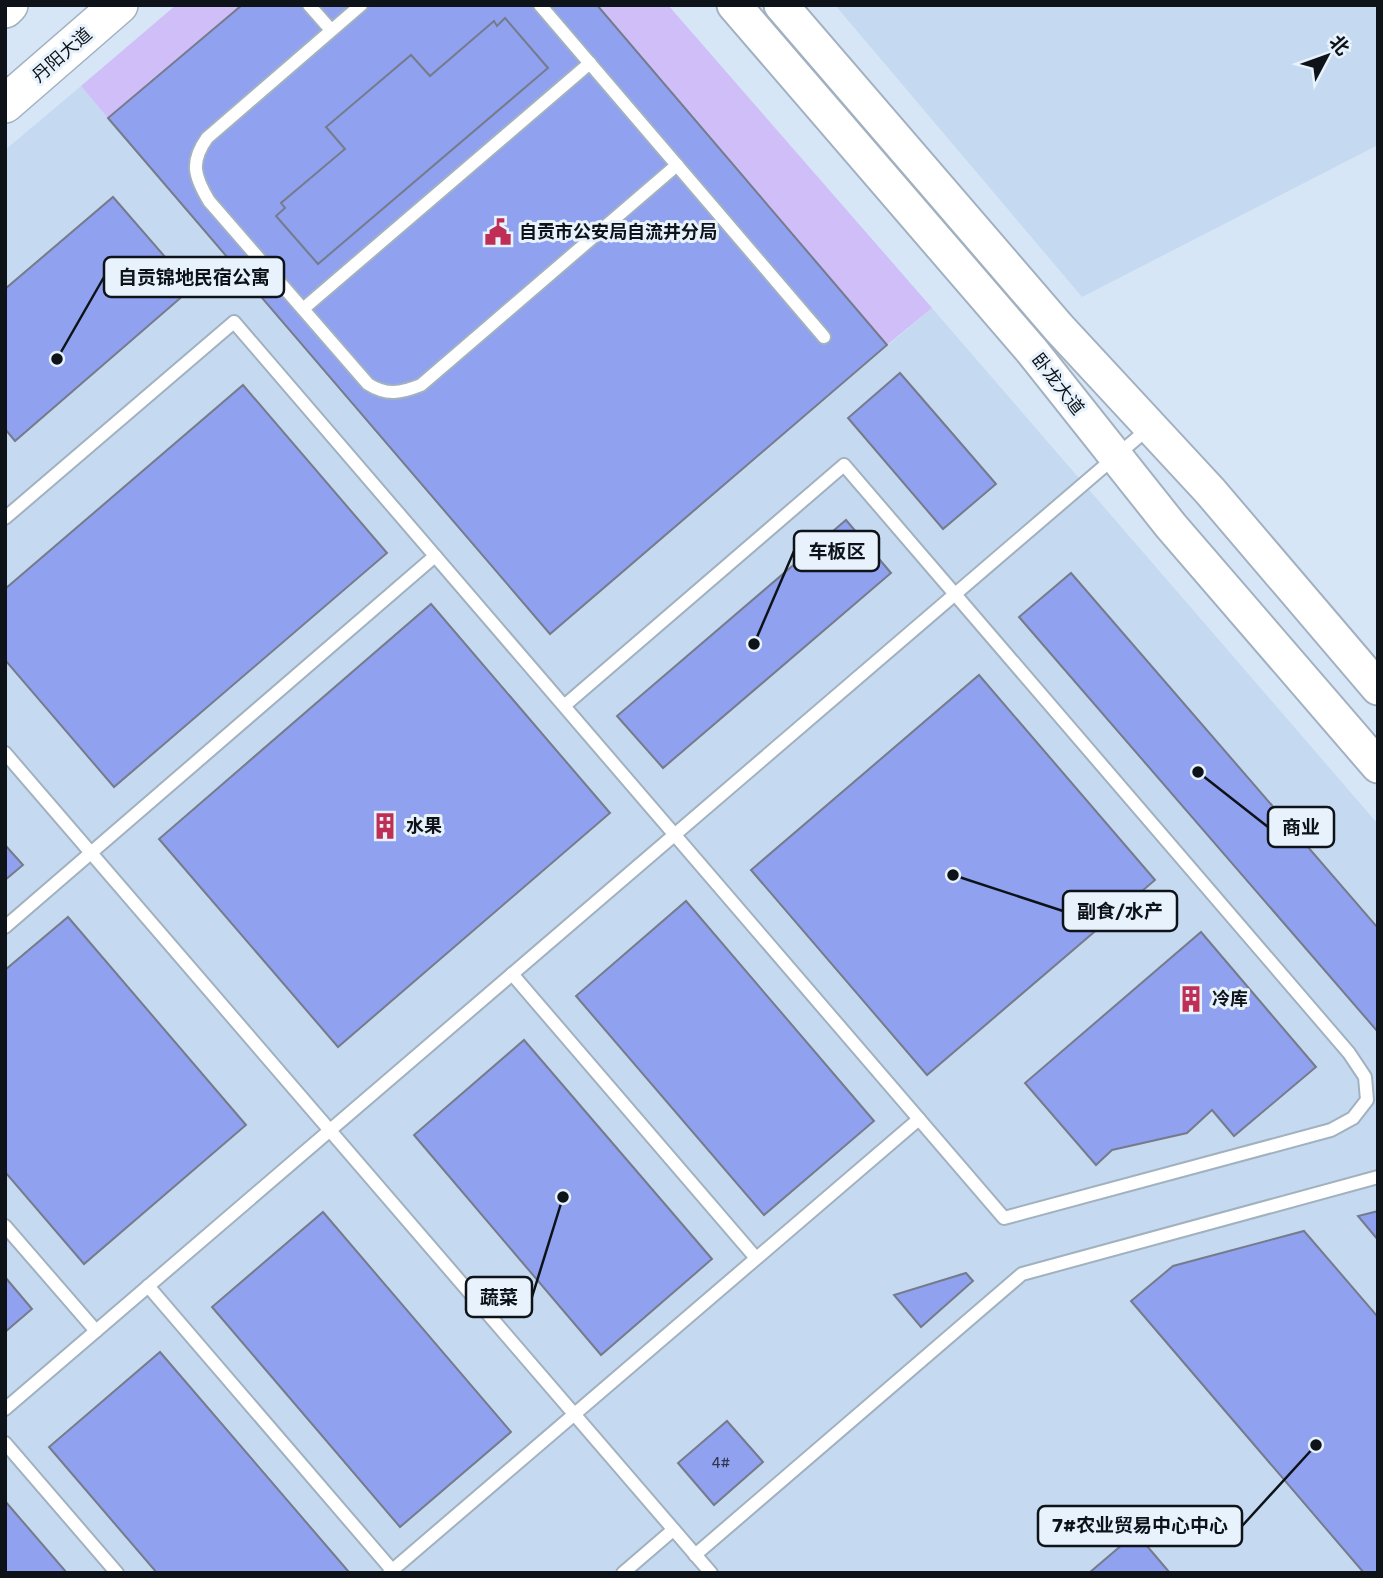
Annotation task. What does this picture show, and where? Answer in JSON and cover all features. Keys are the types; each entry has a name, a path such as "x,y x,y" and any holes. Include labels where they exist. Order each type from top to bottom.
{"main road":[{"name":"丹阳大道","path":"5,104 119,5"},
{"name":"卧龙大道","path":"734,5 1032,351 1171,526 1378,766"},
{"name":"卧龙大道","path":"781,5 1050,318 1210,491 1378,688"}],"lane":[{"path":"309,5 331,30"},
{"path":"360,5 207,138 197,152 193,169 197,182 209,201 368,384 392,393 407,391 429,378 677,166"},
{"path":"540,5 824,337"},
{"path":"303,309 590,64"},
{"path":"5,518 234,322 674,835 1004,1218 1331,1130 1353,1118 1367,1100 1365,1077 1349,1053 844,465 564,706"},
{"path":"5,1409 1150,426"},
{"path":"5,927 435,556"},
{"path":"5,753 711,1573"},
{"path":"512,974 756,1258"},
{"path":"148,1286 391,1571 919,1119"},
{"path":"695,1555 1021,1274 1378,1177"},
{"path":"5,1226 96,1331"},
{"path":"5,1443 117,1573"},
{"path":"623,1573 673,1530"}],"shaded area":[{"path":"176,5 242,5 108,118 81,86"},
{"path":"597,5 668,5 932,308 887,345"},
{"path":"835,5 1378,5 1378,145 1082,297"},
{"path":"81,86 550,633 932,308 1378,824 1378,1573 5,1573 5,150"}],"building":[{"name":"自贡市公安局自流井分局","path":"242,5 597,5 887,345 550,634 108,118"},
{"path":"505,18 548,68 318,264 276,216 285,208 281,203 345,149 326,127 411,55 430,76 494,21 497,26"},
{"path":"113,197 192,288 15,441 5,429 5,289"},
{"path":"900,373 996,484 943,529 848,418"},
{"path":"243,385 387,553 114,787 5,660 5,589"},
{"path":"846,520 891,573 663,768 617,716"},
{"path":"1071,573 1378,928 1378,1032 1019,617"},
{"name":"水果","path":"431,604 610,813 338,1047 159,839"},
{"path":"979,675 1155,880 927,1075 751,870"},
{"path":"5,845 23,865 5,880"},
{"path":"686,901 874,1121 764,1215 576,996"},
{"path":"68,917 246,1125 84,1264 5,1172 5,970"},
{"name":"冷库","path":"1201,932 1316,1067 1234,1136 1212,1110 1187,1133 1112,1150 1096,1165 1025,1083"},
{"path":"524,1040 712,1259 601,1355 414,1135"},
{"path":"1378,1211 1378,1240 1358,1216"},
{"path":"323,1212 511,1432 400,1527 212,1307"},
{"path":"1304,1231 1378,1317 1378,1573 1364,1573 1131,1301 1173,1266"},
{"path":"966,1273 973,1281 921,1327 894,1295"},
{"path":"5,1277 32,1309 5,1332"},
{"path":"160,1352 348,1571 346,1573 157,1573 49,1447"},
{"path":"727,1421 763,1462 714,1505 678,1463"},
{"path":"5,1501 67,1573 5,1573"},
{"path":"1136,1533 1170,1573 1089,1573"}],"place":[{"name":"自贡市公安局自流井分局","path":"498,232"},
{"name":"自贡锦地民宿公寓","path":"57,359"},
{"name":"车板区","path":"754,644"},
{"name":"商业","path":"1198,772"},
{"name":"水果","path":"385,826"},
{"name":"副食/水产","path":"953,875"},
{"name":"冷库","path":"1191,999"},
{"name":"蔬菜","path":"563,1197"},
{"name":"7#农业贸易中心中心","path":"1316,1445"}]}
